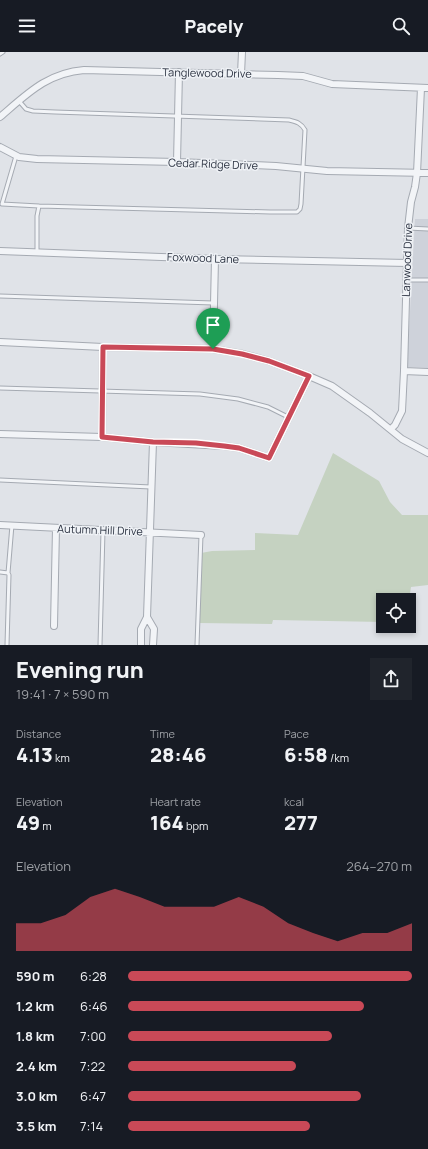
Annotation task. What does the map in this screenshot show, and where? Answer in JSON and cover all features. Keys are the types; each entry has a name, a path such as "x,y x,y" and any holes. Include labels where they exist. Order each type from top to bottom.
{"street":[{"path":"242,52 242,74"},
{"name":"Tanglewood Drive","path":"0,117 41,83 70,71 84,70 303,76 332,84 428,88"},
{"path":"177,162 179,72"},
{"name":"Lanwood Drive","path":"391,429 402,412 408,228 411,202 417,173 421,88"},
{"name":"Cedar Ridge Drive","path":"0,147 20,157 54,160 177,162 276,166 327,170 428,173"},
{"name":"Foxwood Lane","path":"0,251 215,259 407,263"},
{"path":"213,349 215,259"},
{"path":"0,342 103,347 213,349 242,354 269,361 332,386 352,399 402,439 428,452"},
{"path":"102,437 103,347"},
{"path":"404,371 428,372"},
{"path":"0,434 102,437 153,442 196,443 239,448 269,458 309,376"},
{"path":"141,645 141,629 147,617 153,442"},
{"name":"Autumn Hill Drive","path":"0,525 200,534"},
{"path":"54,626 56,528"},
{"path":"147,617 154,629 153,645"}],"lane":[{"path":"16,156 1,204 293,213 297,212 301,204 305,130 298,122 290,120 266,119 33,111 26,109 19,101"},
{"path":"37,253 37,216 39,206"},
{"path":"408,228 428,228"},
{"path":"406,280 428,280"},
{"path":"0,296 213,303"},
{"path":"0,388 186,393 221,396 253,403 288,417"},
{"path":"0,480 151,487"},
{"path":"7,645 8,573 12,525"},
{"path":"100,645 103,530"},
{"path":"197,645 200,534"},
{"path":"0,572 8,573"}],"shaded area":[{"path":"415,219 428,219 428,368 407,367"}],"green space":[{"path":"333,453 379,481 390,502 402,515 428,515 428,585 411,587 410,593 376,593 376,622 273,620 272,624 199,623 201,553 212,551 255,550 255,533 298,535"}],"route":[{"path":"103,347 213,349 269,361 286,366 309,376 269,458 239,448 224,446 196,443 153,442 102,437 103,347"}]}
